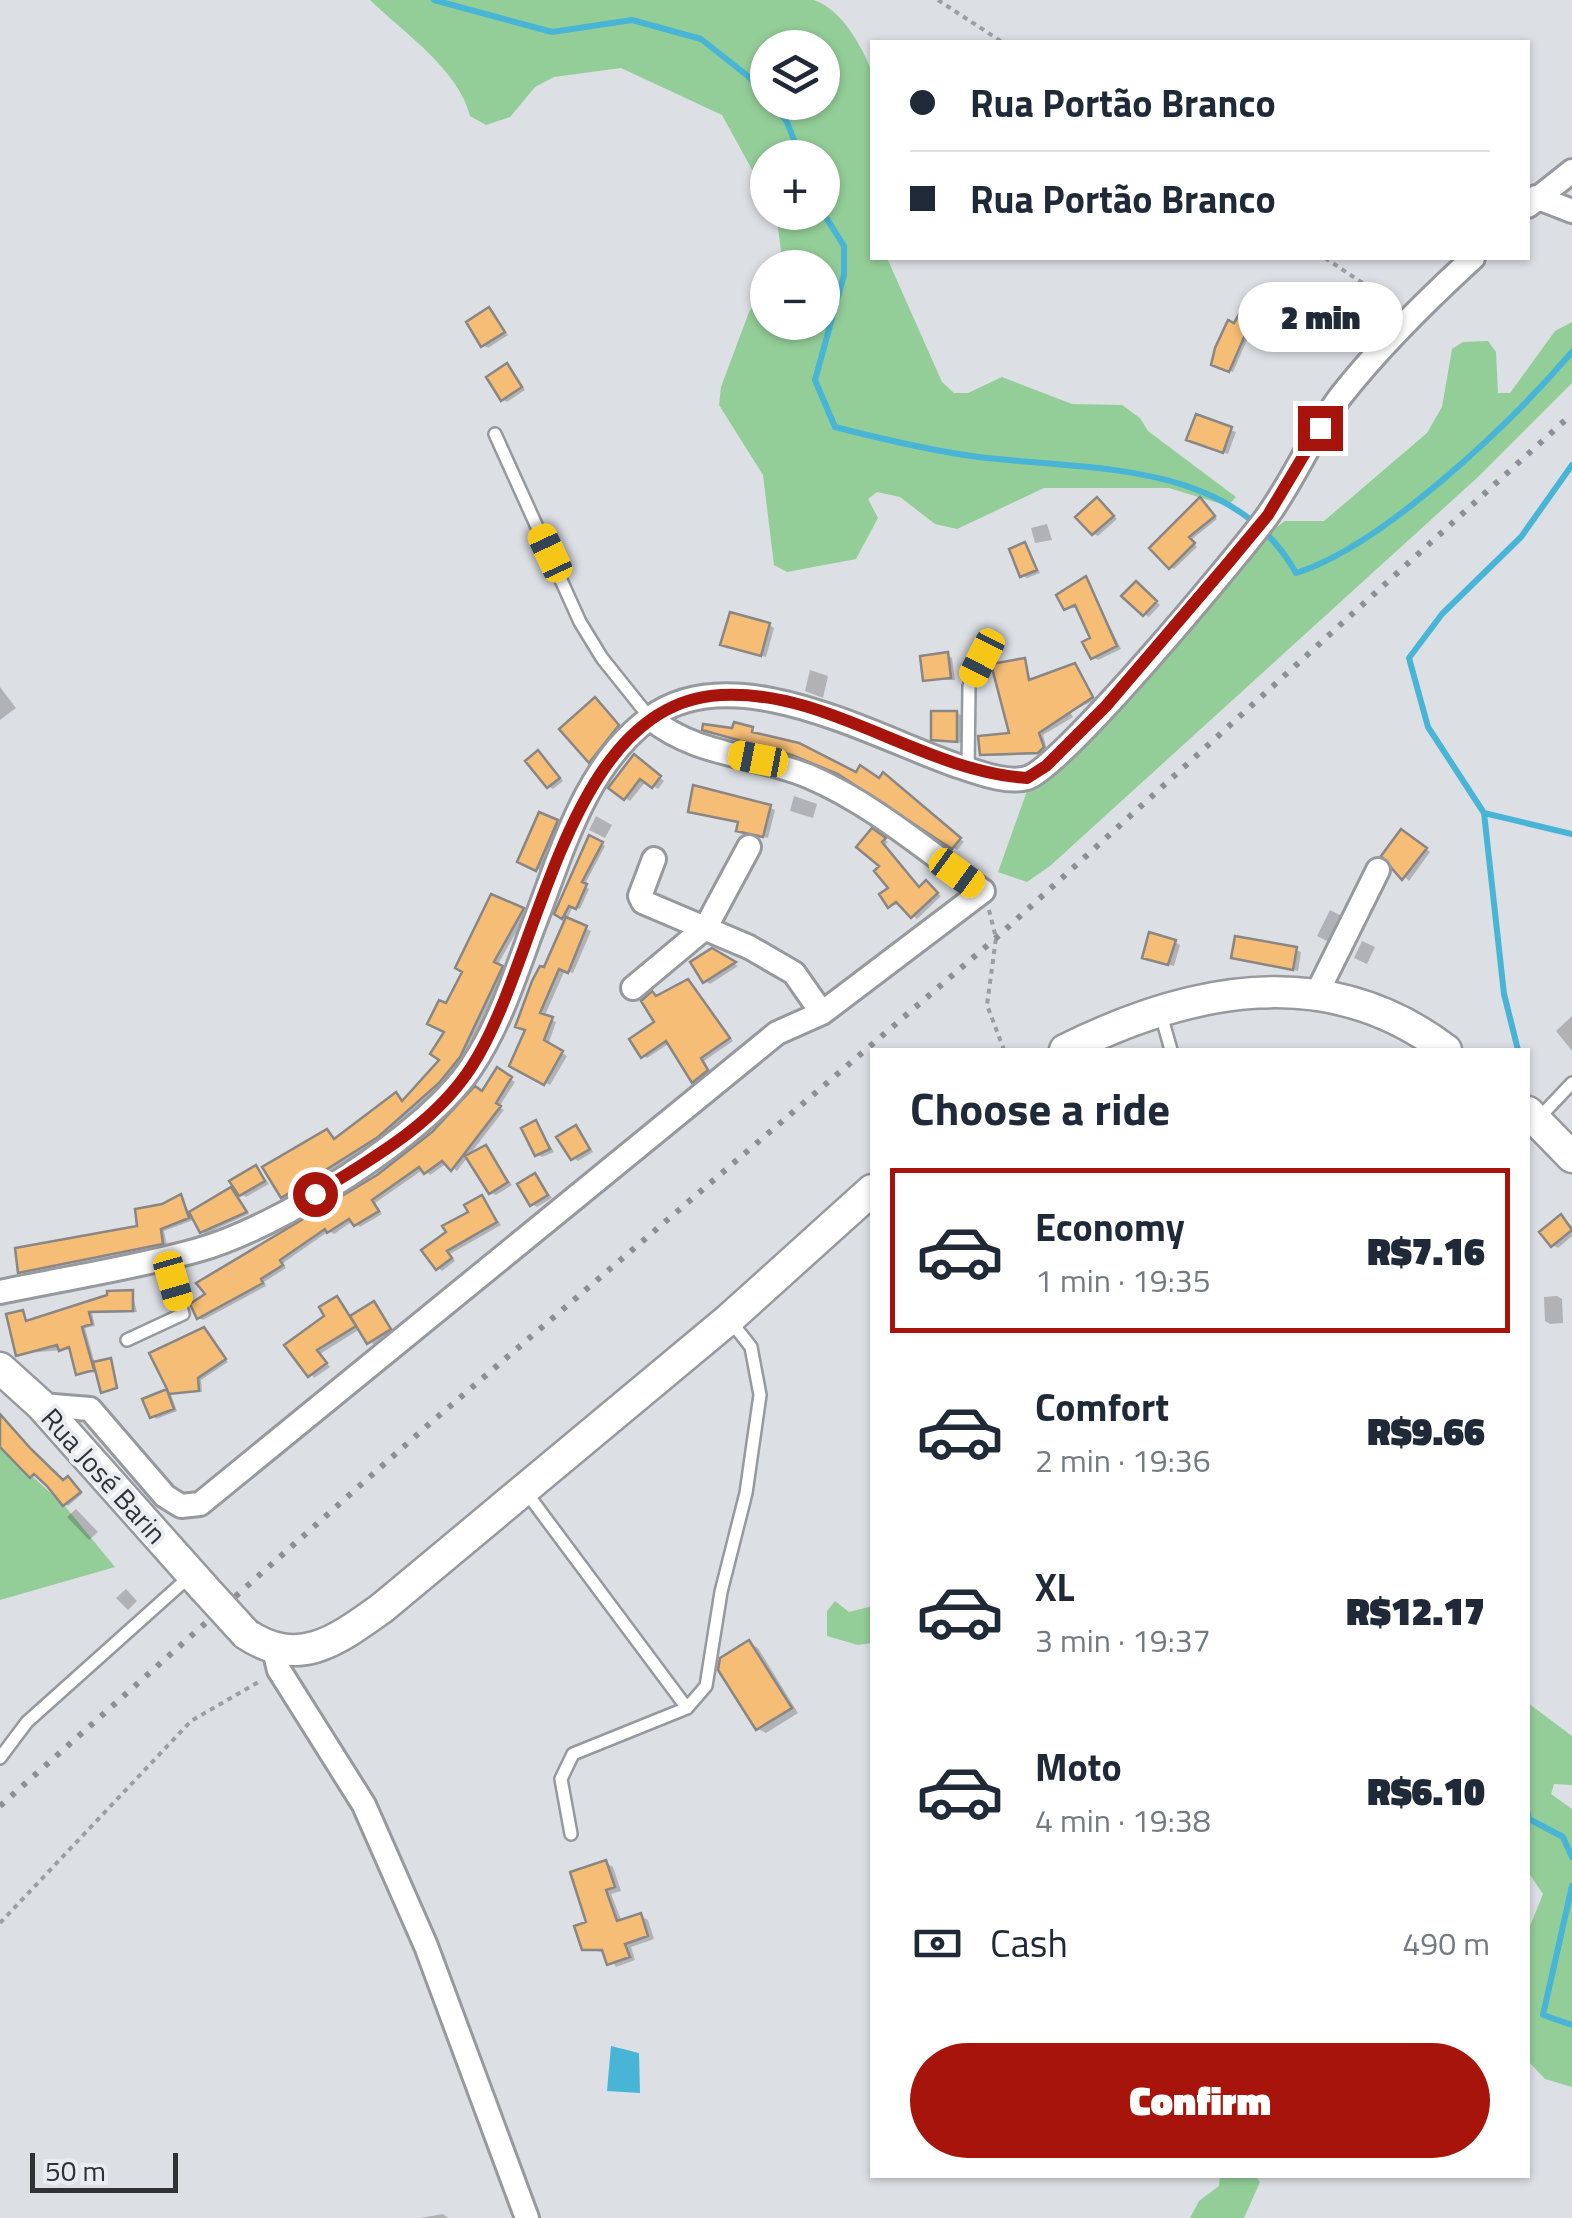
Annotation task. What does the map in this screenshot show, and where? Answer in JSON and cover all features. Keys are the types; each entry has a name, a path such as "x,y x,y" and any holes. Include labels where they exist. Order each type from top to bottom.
{"main road":[{"path":"1070,1048 1160,1010 1240,990 1316,995 1373,1008 1443,1048"},
{"path":"1532,1116 1572,1157"},
{"path":"276,1660 321,1646 360,1624 526,1492 729,1320 870,1192"},
{"name":"Rua José Barin","path":"0,1368 41,1405 246,1634 276,1660"}],"street":[{"path":"1532,202 1572,171"},
{"path":"1532,202 1572,210"},
{"path":"0,1292 200,1250 250,1229 376,1156 436,1111 471,1068 500,1016 575,819 611,757 650,718 674,705 722,694 770,700 824,714 968,769 1027,778 1046,766 1106,706 1268,515 1340,398 1412,315 1471,260"},
{"path":"41,1405 90,1409 165,1496 181,1506 200,1504 777,1033 822,1013 983,892 858,801 809,776 758,759 692,746 650,718"},
{"path":"633,988 706,927 749,847"},
{"path":"654,859 640,896 643,902 706,927 794,973 822,1013"},
{"path":"1316,995 1378,870"},
{"path":"276,1660 364,1805 426,1946 527,2218"}],"lane":[{"path":"495,434 580,622 602,658 650,718"},
{"path":"968,769 969,686 982,658"},
{"path":"1160,1010 1170,1048"},
{"path":"1532,1116 1572,1084"},
{"path":"127,1340 183,1314 166,1256"},
{"path":"570,1834 562,1779 573,1754 687,1708 706,1686 721,1592 746,1493 760,1395 752,1347 729,1320"},
{"path":"526,1492 687,1708"},
{"path":"0,1758 28,1722 198,1581"}],"path":[{"path":"938,0 999,40"},
{"path":"1328,260 1412,315"},
{"path":"983,892 996,938 987,1004 1003,1048"},
{"path":"0,1923 191,1721 276,1660"}],"green space":[{"path":"370,0 813,0 823,4 849,29 870,68 870,260 888,260 942,382 954,393 968,393 1002,377 1072,404 1122,405 1140,418 1148,431 1236,497 1228,506 1169,488 1044,488 957,529 935,524 900,497 877,492 868,499 878,518 856,559 787,572 774,565 763,475 719,405 721,387 750,311 750,340 840,340 840,250 781,250 778,230 840,230 840,140 750,140 750,166 722,115 621,68 554,77 535,87 510,117 486,125 470,116 464,99 442,68"},
{"path":"1572,322 1572,383 1478,477 1050,866 1027,882 998,872 1027,791 1100,723 1274,529 1285,521 1324,521 1427,433 1442,407 1452,349 1463,342 1488,341 1496,352 1498,393 1510,393 1555,331"},
{"path":"0,1447 64,1505 115,1567 0,1600"},
{"path":"835,1601 849,1612 870,1607 870,1643 858,1645 827,1636 827,1611"},
{"path":"1530,1704 1572,1736 1572,1785 1554,1784 1551,1794 1572,1809 1572,2087 1545,2079 1530,2063 1530,1926 1543,1894 1530,1875"},
{"path":"1220,2178 1257,2178 1260,2182 1244,2218 1190,2218 1199,2201 1219,2186"}],"water":[{"path":"611,2046 639,2053 640,2093 607,2091"}],"building":[{"path":"1251,293 1261,298 1229,372 1211,365 1228,320 1234,323"},
{"path":"489,307 505,332 481,347 466,322"},
{"path":"507,363 522,387 501,401 486,377"},
{"path":"1196,414 1232,427 1223,453 1186,440"},
{"path":"1097,497 1114,516 1092,535 1075,517"},
{"path":"1200,497 1215,516 1189,537 1195,543 1169,569 1149,548"},
{"path":"1025,542 1037,570 1020,577 1009,549"},
{"path":"1086,576 1117,646 1091,659 1082,642 1090,638 1075,605 1064,610 1056,595"},
{"path":"1136,581 1157,601 1143,616 1121,596"},
{"path":"730,612 770,623 761,656 720,645"},
{"path":"948,652 951,678 923,681 920,656"},
{"path":"1025,658 1029,680 1075,663 1093,697 1039,733 1044,747 1038,753 980,755 978,736 1009,733 991,664"},
{"path":"595,697 619,725 589,763 559,729"},
{"path":"931,711 957,711 957,742 931,740"},
{"path":"734,722 753,727 752,732 799,743 856,772 860,765 879,778 883,772 961,838 952,849 838,774 792,755 702,730 703,724 732,728"},
{"path":"538,750 560,778 547,788 525,761"},
{"path":"634,754 661,776 652,788 640,779 624,800 608,788"},
{"path":"693,785 771,805 763,837 736,831 738,822 688,812"},
{"path":"539,812 558,820 536,871 517,862"},
{"path":"872,828 886,838 882,842 919,887 926,880 938,893 911,918 896,902 888,908 879,894 888,888 874,871 879,866 856,847"},
{"path":"1401,829 1427,848 1402,880 1381,856"},
{"path":"589,835 603,842 582,882 587,884 576,909 569,906 562,919 554,914"},
{"path":"491,894 524,908 494,962 503,966 460,1057 439,1083 378,1137 281,1198 262,1167 327,1129 334,1139 396,1092 402,1101 439,1060 430,1054 444,1032 427,1024 439,1000 446,1003 462,972 455,968"},
{"path":"566,917 587,926 568,973 559,969 540,1013 553,1017 544,1040 563,1051 544,1085 509,1066 525,1030 515,1027 532,981 540,966 544,967"},
{"path":"1149,932 1176,940 1168,965 1142,958"},
{"path":"1235,936 1297,947 1293,970 1231,958"},
{"path":"712,948 736,962 703,983 690,962"},
{"path":"688,979 730,1038 701,1058 708,1070 692,1083 666,1041 641,1058 629,1039 654,1022 641,1001 652,991 656,996"},
{"path":"497,1067 512,1077 496,1103 501,1106 451,1171 442,1161 424,1174 419,1167 372,1200 379,1211 354,1226 349,1219 327,1233 325,1229 280,1260 283,1265 261,1279 263,1283 197,1319 190,1304 205,1294 196,1283 377,1175 432,1132 475,1086 482,1091"},
{"path":"536,1120 550,1149 535,1156 521,1128"},
{"path":"576,1125 590,1149 571,1160 556,1137"},
{"path":"486,1145 508,1182 489,1194 465,1156"},
{"path":"256,1165 265,1181 239,1196 229,1181"},
{"path":"535,1173 548,1195 530,1206 517,1184"},
{"path":"231,1187 247,1212 200,1233 189,1212"},
{"path":"181,1194 189,1218 161,1229 163,1244 18,1273 15,1248 137,1226 135,1209 162,1204"},
{"path":"482,1195 497,1222 447,1251 452,1258 436,1270 421,1250 446,1232 442,1226 468,1212 464,1205"},
{"path":"1561,1214 1572,1230 1551,1247 1539,1232"},
{"path":"133,1290 133,1311 89,1312 92,1324 82,1327 94,1370 76,1375 69,1347 59,1351 57,1345 16,1356 6,1314 23,1310 26,1321 107,1295 107,1291"},
{"path":"337,1296 356,1326 317,1350 327,1363 308,1377 284,1345 324,1316 319,1307"},
{"path":"374,1301 391,1329 367,1344 350,1316"},
{"path":"204,1327 226,1359 198,1378 199,1391 169,1394 167,1390 174,1409 150,1418 142,1399 167,1389 149,1353"},
{"path":"111,1358 117,1388 101,1393 93,1362"},
{"path":"0,1414 63,1480 68,1476 81,1492 63,1506 34,1474 30,1478 0,1447"},
{"path":"749,1640 792,1708 756,1730 718,1670 720,1658"},
{"path":"606,1860 615,1887 606,1890 617,1921 641,1913 648,1936 625,1944 630,1957 607,1965 602,1950 582,1950 574,1926 586,1922 570,1872"}],"waterway":[{"path":"434,0 552,32 632,20 701,39 750,78"},
{"path":"785,120 794,140"},
{"path":"834,230 844,246 844,275 815,380 835,427 943,451 1113,470 1198,490 1236,509 1269,536 1296,573 1330,559 1406,510 1481,446 1572,352"},
{"path":"1518,1048 1504,994 1484,813 1428,727 1409,658 1442,614 1521,537 1572,465"},
{"path":"1484,813 1572,834"},
{"path":"1530,1820 1563,1837 1572,1857"},
{"path":"1572,1886 1543,2015 1572,2025"}],"railway":[{"path":"0,1806 428,1425 996,938 1572,414"}],"route":[{"path":"315,1194 376,1156 436,1111 471,1068 500,1016 575,819 611,757 650,718 674,705 722,694 770,700 824,714 968,769 993,776 1027,778 1046,766 1106,706 1229,562 1268,515 1320,428"}]}
